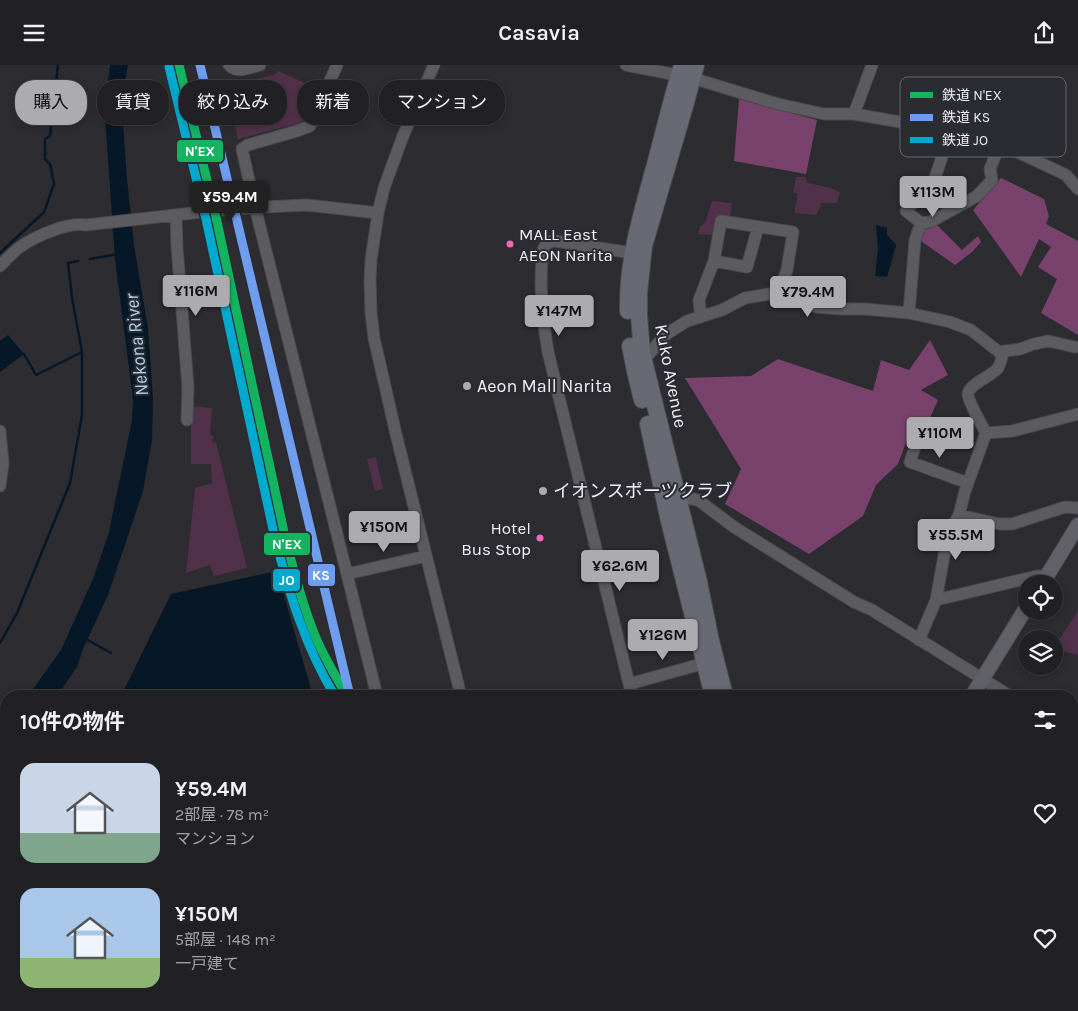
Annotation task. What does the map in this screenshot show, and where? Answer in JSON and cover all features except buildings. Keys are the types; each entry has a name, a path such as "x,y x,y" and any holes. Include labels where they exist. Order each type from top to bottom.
{"highway":[{"name":"Kuko Avenue","path":"688,71 641,214 632,253 628,308 630,345 639,362 672,501 711,690"},
{"name":"Kuko Avenue","path":"639,362 642,353 639,301 644,246 686,106 688,71"},
{"name":"Kuko Avenue","path":"672,501 723,690"}],"main road":[{"path":"1047,575 1078,525"},
{"path":"976,690 1019,620"}],"street":[{"path":"229,65 239,71 260,65"},
{"path":"337,65 310,126 248,145 242,149 376,690"},
{"path":"434,65 403,135 384,188 371,260 371,313 374,338 460,690"},
{"path":"626,65 688,71 778,104 824,114 854,114 900,122"},
{"path":"854,114 872,65"},
{"path":"942,157 935,178 906,211 921,223 930,222 977,195 992,180 990,169 995,157"},
{"path":"1028,157 1066,175 1078,189"},
{"path":"0,266 19,248 34,239 56,230 79,224 86,225 255,207 307,205 378,213"},
{"path":"172,216 177,247 188,387 187,420"},
{"path":"701,317 699,300 714,261 722,221 793,232 787,270 778,295"},
{"path":"908,313 915,240 921,223"},
{"path":"714,261 746,267 758,227"},
{"path":"630,690 548,352 542,317 541,270 544,248 550,241 632,253"},
{"path":"639,362 665,335 687,321 722,311 746,299 769,294 817,307 908,313 941,320 971,330 999,352 1002,357 998,368 970,389 968,393 970,402 986,433 958,515 948,534 936,600 919,640"},
{"path":"999,352 1020,349 1048,341 1075,347"},
{"path":"986,433 1012,431 1078,414"},
{"path":"0,431 3,464 0,486"},
{"path":"920,431 910,462 968,483"},
{"path":"672,501 687,498 698,500 734,527 1000,690"},
{"path":"958,515 999,524 1012,524 1065,507 1078,508"},
{"path":"348,575 426,556"},
{"path":"936,600 1018,581"},
{"path":"629,685 705,663"}],"shaded area":[{"path":"278,71 298,80 297,124 238,139 235,125 287,125 287,80 253,80 274,75"},
{"path":"739,99 817,120 806,174 734,161"},
{"path":"796,177 805,177 808,183 840,192 837,203 822,203 816,215 794,213 798,194 793,192"},
{"path":"1001,178 1044,199 1049,216 1046,224 1078,241 1078,335 1041,313 1057,279 1038,267 1051,247 1039,239 1021,277 973,210"},
{"path":"712,201 732,203 730,218 717,216 714,235 698,234 700,226 705,223"},
{"path":"937,225 962,250 978,236 981,242 972,252 955,265 921,241 926,227"},
{"path":"930,340 948,375 921,390 938,400 929,420 913,423 898,464 876,485 863,516 809,554 725,504 741,469 685,378 751,376 778,359 873,391 881,360 909,370"},
{"path":"191,406 212,408 210,435 213,436 212,442 216,442 247,568 214,576 210,565 186,573 195,488 212,483 211,464 191,464"},
{"path":"376,457 383,489 375,491 367,459"},
{"path":"1078,611 1078,655 1063,651 1063,634"}],"water":[{"path":"110,65 128,65 125,80 108,80"},
{"name":"Nekona River","path":"106,125 123,125 134,245 148,328 153,398 152,441 143,491 108,595 83,649 77,667 61,690 32,690 61,650 93,579 109,532 132,420 133,400 115,259"},
{"path":"876,225 887,228 887,235 896,245 887,277 875,276 878,248"},
{"path":"8,335 24,354 0,372 0,341"},
{"path":"277,571 311,690 124,690 171,594"}],"waterway":[{"path":"0,253 44,212 54,184 50,164 45,159 45,139 50,136 58,65"},
{"path":"90,259 118,254"},
{"path":"24,354 36,375 82,352 68,263 78,261"},
{"path":"0,643 17,613 70,483 82,415 82,352"},
{"path":"86,639 111,653"}],"rail line":[{"name":"N'EX","path":"179,65 216,217 294,572 316,638 344,690"},
{"name":"KS","path":"200,65 349,690"},
{"name":"JO","path":"169,67 206,219 274,534 298,618 314,657 332,690"}],"place":[{"name":"MALL East AEON Narita","path":"510,244"},
{"name":"Aeon Mall Narita","path":"467,386"},
{"name":"イオンスポーツクラブ","path":"543,491"},
{"name":"Hotel Bus Stop","path":"540,538"}]}
